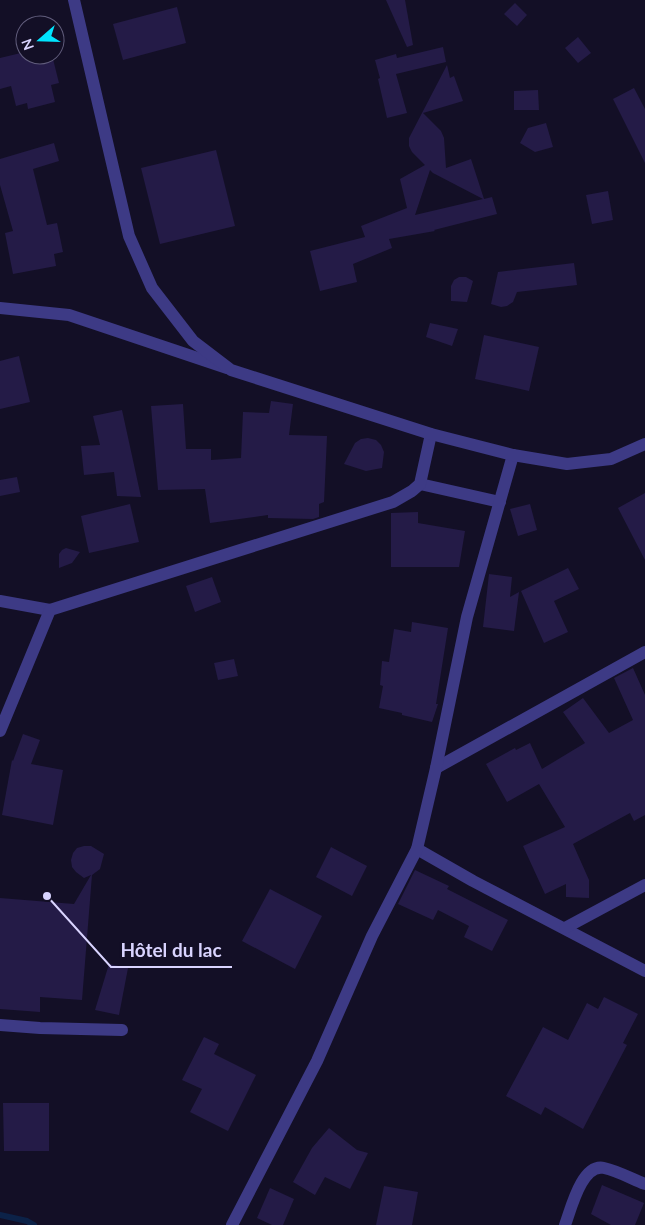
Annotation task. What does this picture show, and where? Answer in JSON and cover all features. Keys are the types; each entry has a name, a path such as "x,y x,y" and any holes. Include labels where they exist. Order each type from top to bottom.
{"street":[{"path":"74,0 129,236 152,288 193,341 232,370"},
{"path":"0,308 68,316 432,434 513,454 567,464 611,458 645,444"},
{"path":"0,601 50,610 393,502 420,484 432,434"},
{"path":"232,1225 317,1062 372,936 417,848 436,768 467,617 513,454"},
{"path":"420,484 500,502"},
{"path":"0,731 50,610"},
{"path":"436,768 645,652"},
{"path":"417,848 473,881 645,971"},
{"path":"565,928 645,885"},
{"path":"0,1025 122,1030"},
{"path":"565,1225 580,1184 590,1171 602,1167 645,1184"}],"building":[{"path":"386,0 405,0 413,45 407,47"},
{"path":"515,3 527,15 517,26 504,14"},
{"path":"177,7 186,43 123,60 113,24"},
{"path":"578,37 591,53 578,63 565,48"},
{"path":"443,47 446,62 396,74 407,113 387,118 375,60 396,54 397,58"},
{"path":"15,54 15,65 54,65 59,83 51,85 55,102 28,109 27,103 16,106 11,86 0,89 0,58"},
{"path":"447,65 450,78 454,76 463,101 423,113 441,131 444,138 446,168 471,159 484,199 492,197 497,214 435,231 389,239 392,248 353,264 357,282 320,291 310,251 365,237 361,226 407,208 400,179 425,165 412,152 409,146 409,138","holes":["430,170 483,199 415,215"]},
{"path":"634,88 645,109 645,163 613,99"},
{"path":"538,90 539,110 514,110 514,91"},
{"path":"546,123 553,147 535,152 520,143 528,128"},
{"path":"54,143 59,161 33,169 47,225 57,223 63,252 54,254 56,266 13,274 5,233 13,231 0,185 0,159"},
{"path":"216,150 235,226 160,244 141,168"},
{"path":"608,191 613,220 592,224 586,195"},
{"path":"574,263 577,285 517,292 513,302 507,306 501,307 491,304 498,272"},
{"path":"459,277 466,277 473,281 467,302 451,301 451,286 454,280"},
{"path":"430,323 458,329 452,346 426,337"},
{"path":"484,335 539,347 529,391 475,379"},
{"path":"19,356 30,402 0,409 0,361"},
{"path":"271,401 293,404 289,435 327,436 324,502 319,504 319,517 313,519 268,518 268,515 210,523 205,489 158,490 151,406 183,404 186,449 211,449 211,460 241,458 243,412 269,413"},
{"path":"122,410 141,497 117,496 114,472 84,475 81,446 100,445 93,416"},
{"path":"361,439 376,440 381,445 384,452 382,468 366,471 344,464 355,443"},
{"path":"17,477 20,492 0,496 0,480"},
{"path":"645,493 645,560 618,508"},
{"path":"130,504 139,542 89,553 81,516"},
{"path":"530,504 537,530 518,536 510,509"},
{"path":"418,512 418,523 465,531 459,567 391,567 391,513"},
{"path":"66,548 80,552 72,563 59,568 59,554"},
{"path":"568,568 579,589 554,601 568,632 544,643 521,591"},
{"path":"489,574 512,577 510,597 519,592 514,631 483,627"},
{"path":"212,577 221,602 195,612 186,586"},
{"path":"412,622 448,628 436,704 438,704 432,722 379,708 383,686 380,685 382,661 389,662 394,629 411,632"},
{"path":"234,659 238,676 218,680 214,663"},
{"path":"633,668 645,695 645,815 634,821 630,813 573,844 589,880 589,898 566,897 566,884 545,894 523,846 565,827 539,784 507,802 486,764 515,748 516,750 530,743 542,769 585,743 563,712 583,698 609,733 633,720 614,678"},
{"path":"23,734 40,740 31,764 63,770 53,825 2,815 12,760"},
{"path":"91,846 104,854 100,869 92,875 82,1000 40,997 40,1012 0,1009 0,898 74,904 91,875 84,878 72,867 73,853 77,848"},
{"path":"331,847 367,866 352,896 316,877"},
{"path":"415,870 449,886 447,889 508,920 492,951 464,937 469,926 438,910 433,920 398,904"},
{"path":"270,889 322,916 295,969 242,941"},
{"path":"109,964 128,968 119,1015 95,1010"},
{"path":"604,997 638,1014 623,1043 627,1045 583,1129 545,1107 541,1115 506,1096 543,1027 568,1040 587,1003 598,1009"},
{"path":"204,1037 219,1044 214,1054 256,1075 228,1131 190,1112 202,1089 182,1080"},
{"path":"3,1103 49,1103 49,1151 4,1151"},
{"path":"329,1128 357,1150 368,1153 350,1189 325,1177 315,1195 293,1182 312,1148"},
{"path":"602,1185 644,1203 635,1225 611,1225 591,1214"},
{"path":"384,1186 418,1192 412,1225 376,1225"},
{"path":"270,1188 294,1199 283,1225 272,1225 257,1218"}],"waterway":[{"path":"0,1215 27,1221 34,1225"}],"place":[{"name":"Hôtel du lac","path":"47,896"}]}
